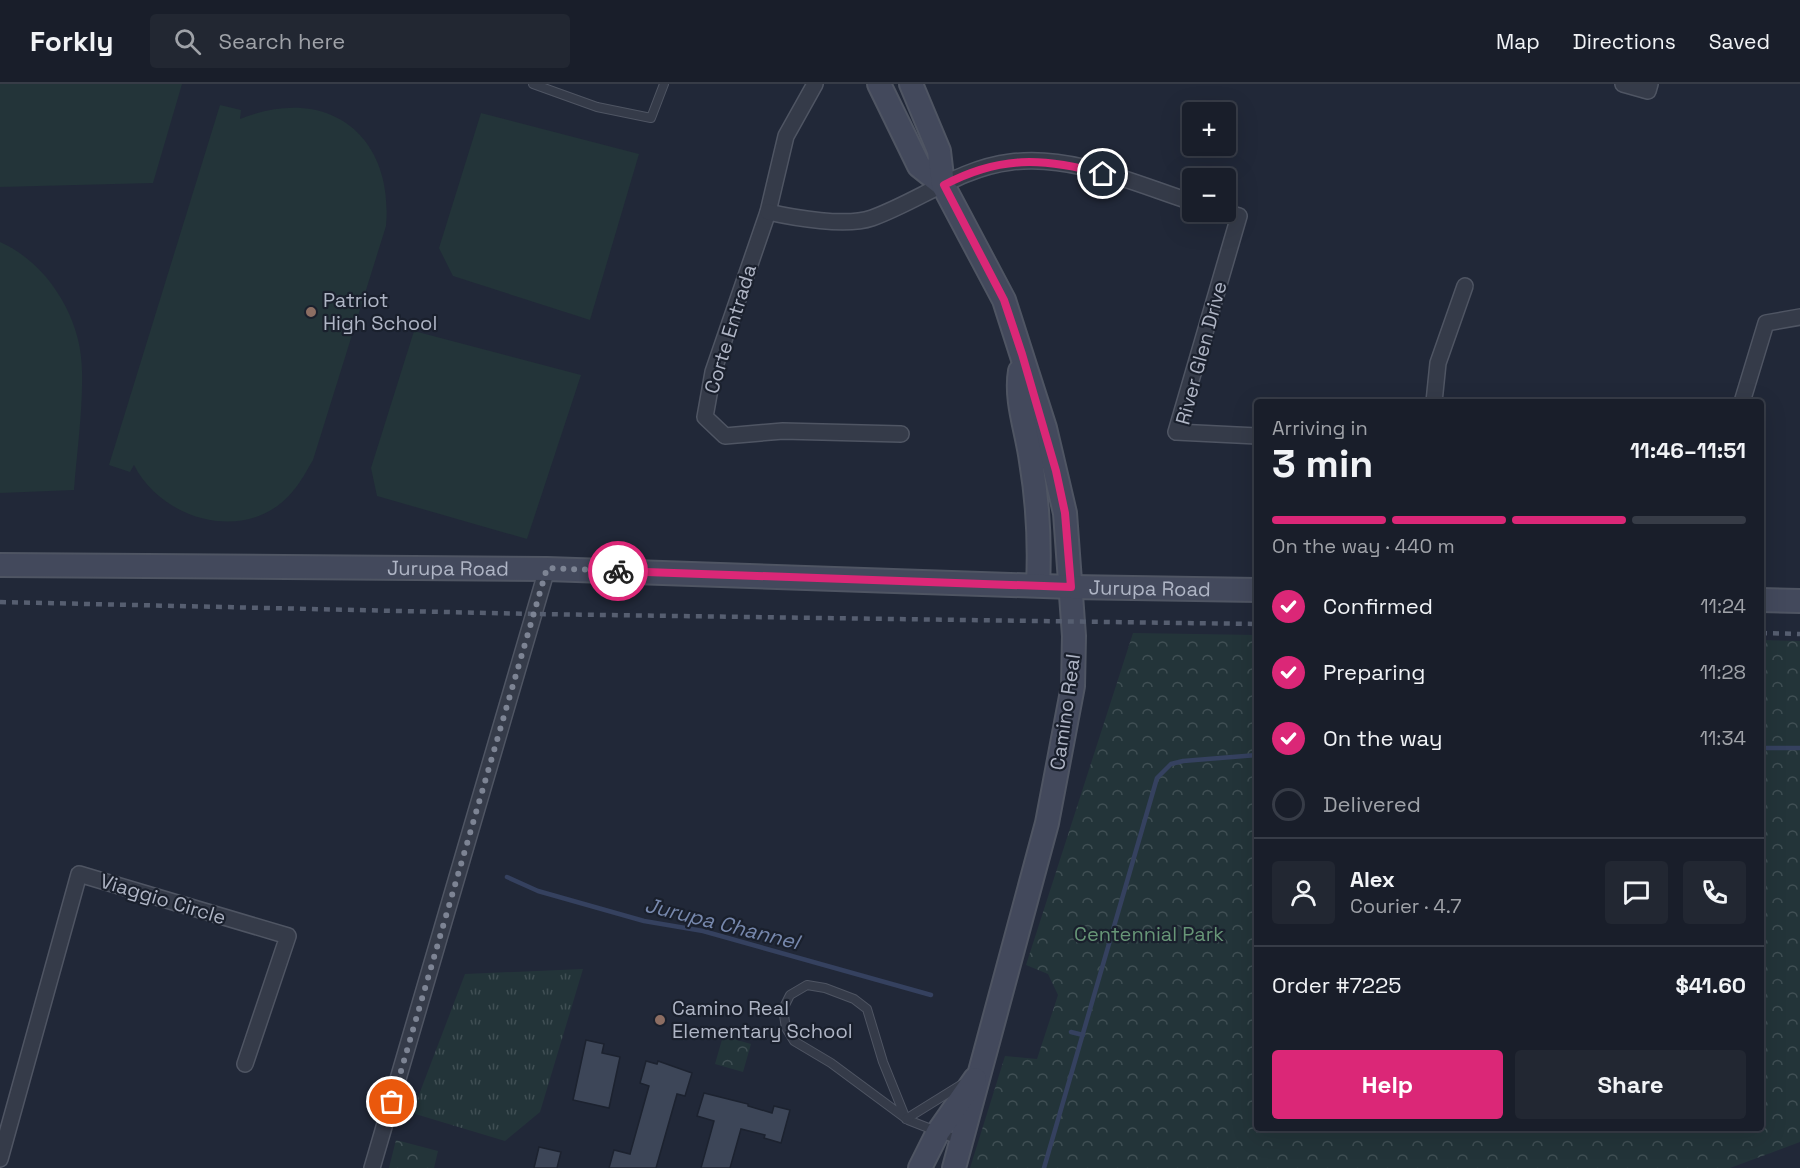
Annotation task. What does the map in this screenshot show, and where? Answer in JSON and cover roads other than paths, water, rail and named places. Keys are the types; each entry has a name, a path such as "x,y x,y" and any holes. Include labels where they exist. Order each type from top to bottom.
{"main road":[{"name":"Camino Real","path":"879,84 919,166 944,185"},
{"name":"Camino Real","path":"911,84 939,151 944,185 1004,300 1022,354 1056,471 1065,513 1074,636 1073,686 1044,834 963,1142 954,1168"},
{"path":"1022,354 1017,388 1035,486 1039,545 1038,585"},
{"name":"Jurupa Road","path":"0,565 547,568 1071,587 1254,590"},
{"path":"1764,600 1800,601"},
{"name":"Camino Real","path":"920,1168 938,1132 980,1073"}],"street":[{"name":"Corte Entrada","path":"815,84 786,136 768,212 713,372 705,417 725,436 783,431 901,434"},
{"path":"1623,84 1649,88"},
{"path":"768,212 813,221 870,219 983,168 1011,162 1038,161 1067,164 1182,199"},
{"name":"River Glen Drive","path":"1236,215 1239,216 1176,432 1254,436"},
{"path":"1434,399 1438,363 1465,286"},
{"path":"1743,399 1766,323 1800,317"},
{"path":"372,1168 547,568"},
{"name":"Viaggio Circle","path":"7,1113 79,874 288,936 245,1064"},
{"path":"0,1159 7,1113"}],"lane":[{"path":"533,84 597,107 651,118 664,84"},
{"path":"906,1119 883,1062 867,1009 854,999 825,988 807,985 790,995 783,1009 786,1028 794,1041 831,1063 906,1119 963,1142"},
{"path":"906,1119 980,1073"}],"waterway":[{"name":"Jurupa Channel","path":"1764,748 1800,748"},
{"name":"Jurupa Channel","path":"1044,1168 1157,778 1171,764 1183,761 1254,755"},
{"name":"Jurupa Channel","path":"507,877 538,891 644,921 703,931 931,995"},
{"name":"Jurupa Channel","path":"1071,1032 1083,1035"}],"railway":[{"path":"0,602 534,614 1254,624"},
{"path":"1764,633 1800,634"}],"place":[{"name":"Patriot High School","path":"311,312"},
{"name":"Camino Real Elementary School","path":"660,1020"}],"park label":[{"name":"Centennial Park","path":"1149,934"}]}
